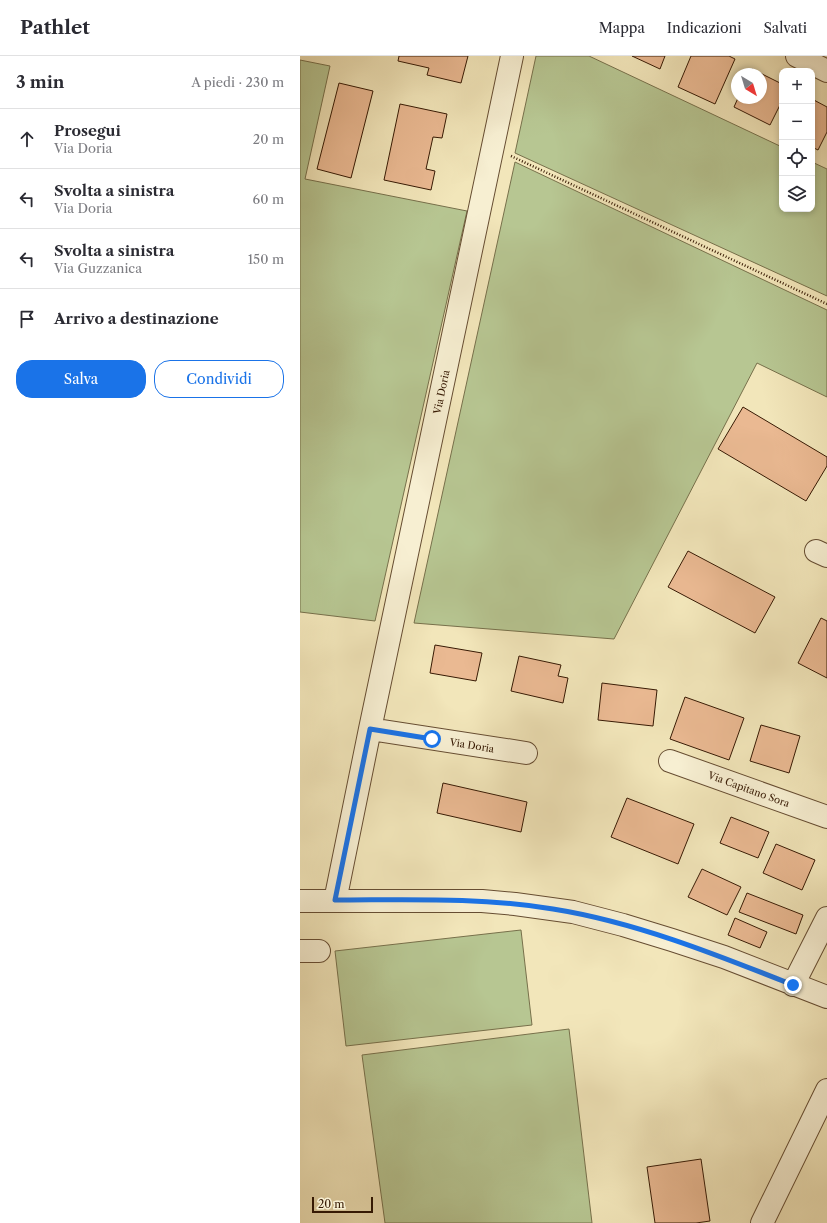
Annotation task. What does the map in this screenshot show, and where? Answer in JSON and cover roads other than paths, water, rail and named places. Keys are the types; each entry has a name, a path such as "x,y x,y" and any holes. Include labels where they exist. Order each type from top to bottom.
{"street":[{"name":"Via Doria","path":"335,900 512,56"},
{"path":"797,56 827,71"},
{"name":"Via Doria","path":"370,729 526,754"},
{"name":"Via Capitano Sora","path":"670,761 827,817"},
{"path":"300,901 482,901 573,912 680,942 724,957 827,997"},
{"path":"793,985 827,918"},
{"path":"762,1223 827,1090"}]}
